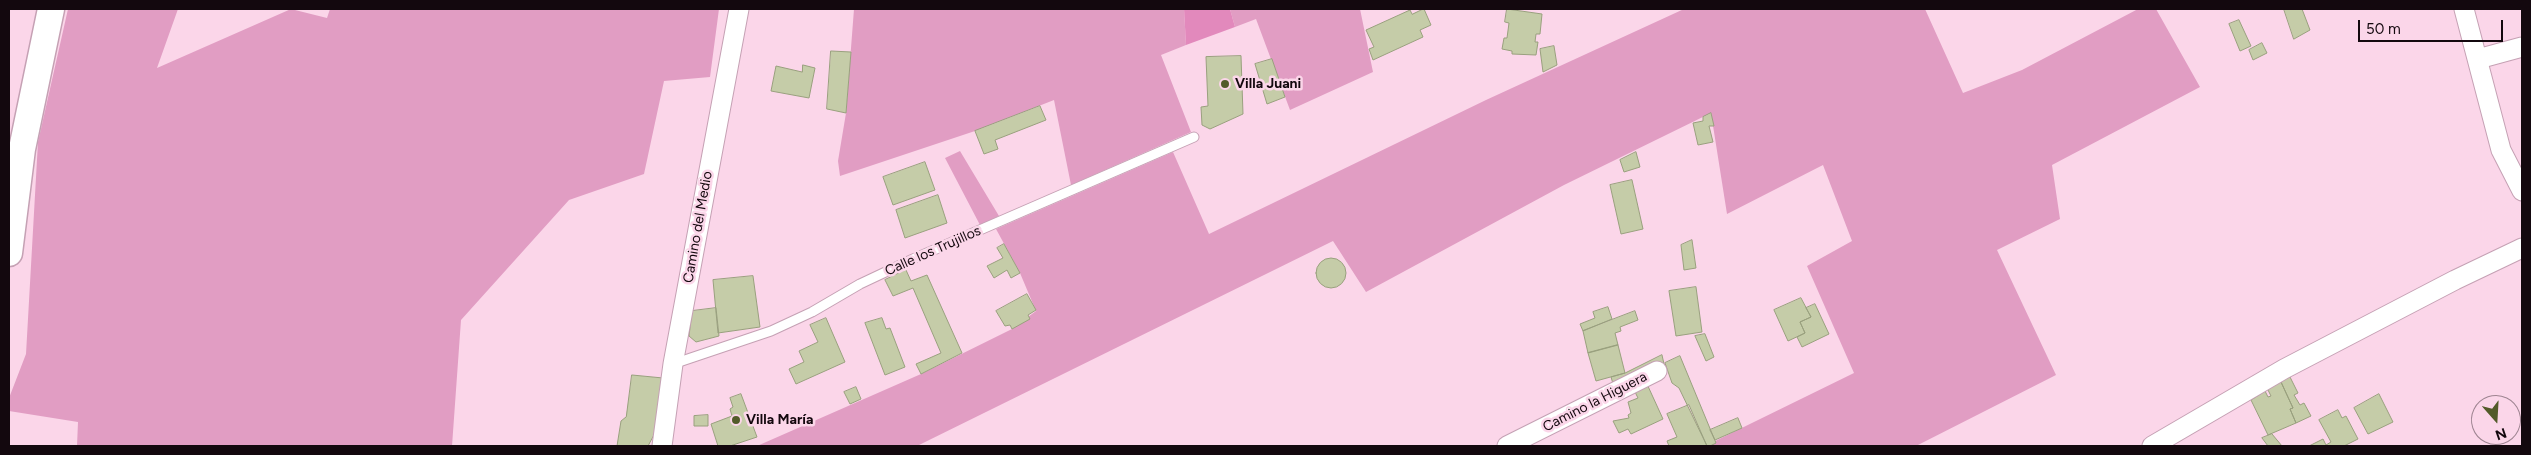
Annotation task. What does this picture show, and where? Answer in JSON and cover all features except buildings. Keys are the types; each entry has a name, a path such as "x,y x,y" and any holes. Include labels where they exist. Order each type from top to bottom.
{"main road":[{"path":"9,253 11,211 51,9"}],"street":[{"name":"Camino del Medio","path":"662,446 673,364 739,9"},
{"path":"2464,9 2501,150 2522,191"},
{"path":"2478,59 2522,47"},
{"path":"2152,446 2235,400 2284,369 2455,280 2522,248"},
{"name":"Camino la Higuera","path":"1507,446 1657,371"}],"lane":[{"name":"Calle los Trujillos","path":"673,364 772,331 887,272 1194,137"}],"shaded area":[{"path":"68,9 178,9 157,68 291,9 327,18 330,9 719,9 710,77 664,81 644,174 569,200 461,320 452,446 77,446 78,422 9,411 9,398 26,354 38,142"},
{"path":"854,9 1184,9 1186,45 1161,55 1191,132 1071,185 1054,100 975,131 840,176 838,161 846,113"},
{"path":"1184,9 1230,9 1235,27 1186,45"},
{"path":"1230,9 1360,9 1373,72 1290,110 1256,19 1235,27"},
{"path":"1684,9 1925,9 1963,93 2022,70 2138,9 2156,9 2200,87 2052,165 2060,219 1997,250 2056,375 1916,446 1705,446 1854,373 1807,266 1852,241 1823,165 1727,214 1711,113 1564,185 1366,292 1333,241 917,446 757,446 921,374 1012,329 1036,311 1020,273 996,229 1173,152 1209,234 1486,100"},
{"path":"960,151 999,216 980,225 945,158"}],"place":[{"name":"Villa Juani","path":"1225,84"},
{"name":"Villa María","path":"736,420"}]}
